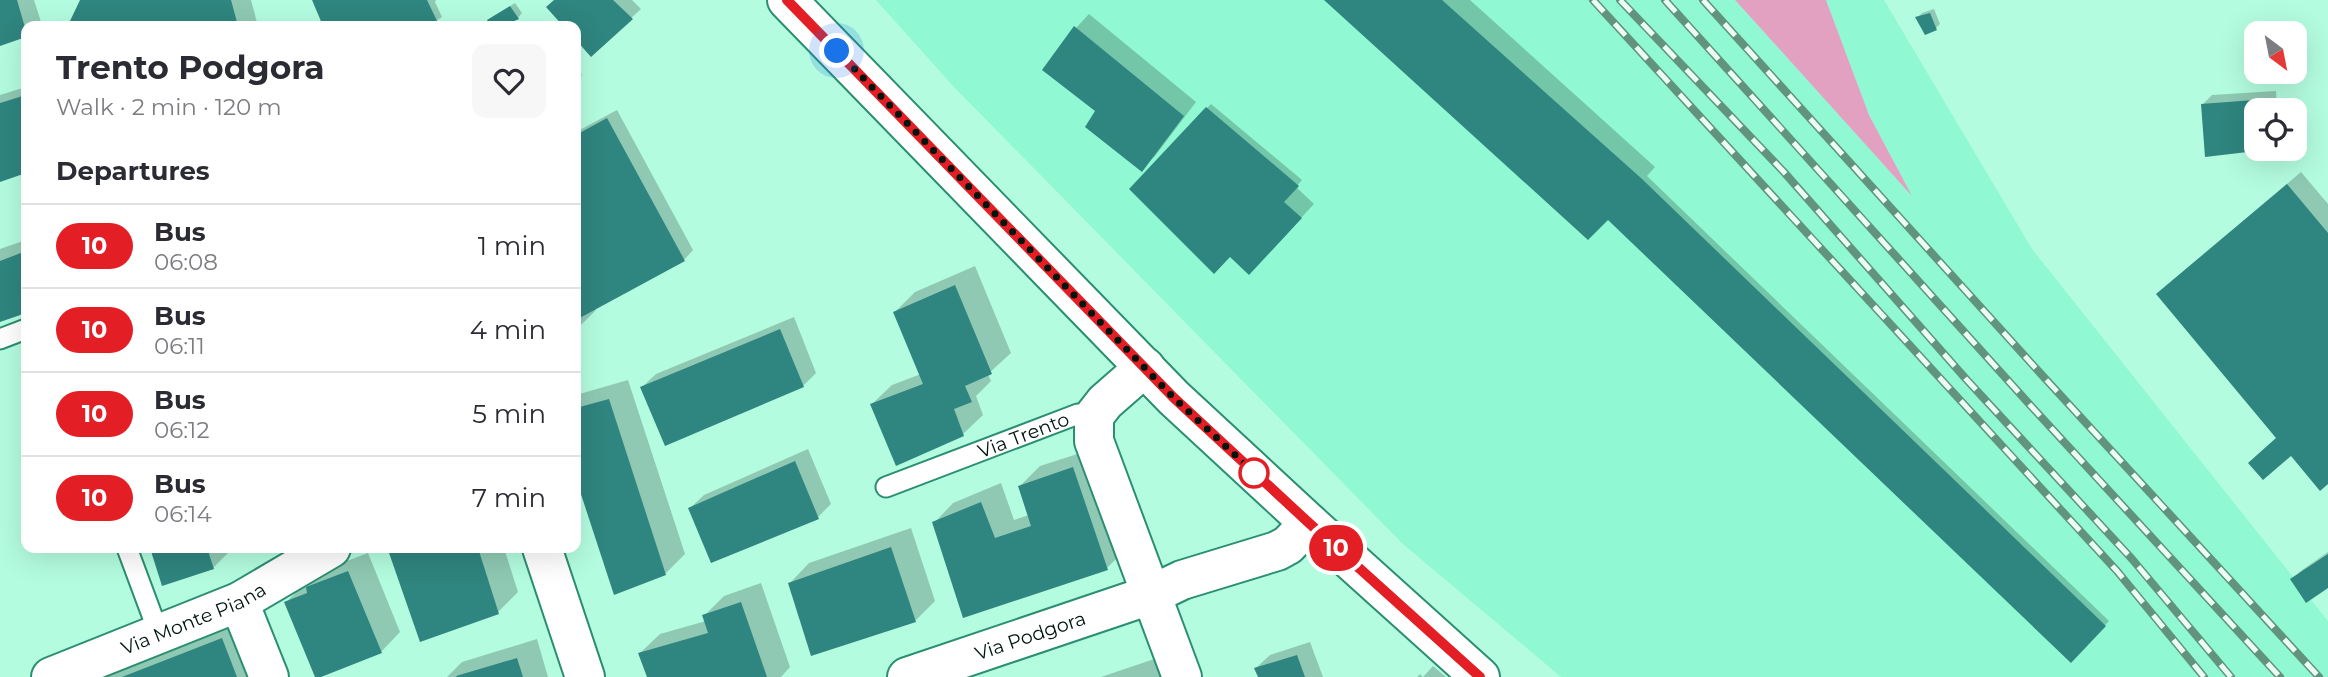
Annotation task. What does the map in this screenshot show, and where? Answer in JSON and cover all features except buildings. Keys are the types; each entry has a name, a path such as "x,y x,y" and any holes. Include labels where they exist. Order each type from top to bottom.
{"street":[{"path":"787,0 1174,398 1480,677"},
{"name":"Via Trento","path":"1094,416 1105,402 1145,367"},
{"path":"1094,416 1094,441 1182,677"},
{"name":"Via Podgora","path":"907,677 1289,545 1309,523"},
{"name":"Via Monte Piana","path":"51,677 239,602 322,553"},
{"path":"544,553 584,677"},
{"path":"239,602 270,677"}],"lane":[{"path":"0,339 21,331"},
{"name":"Via Trento","path":"886,487 1078,414 1094,416"},
{"path":"129,553 159,634"}],"shaded area":[{"path":"876,0 1735,0 1910,193 1869,115 1826,0 1884,0 2032,249 2328,621 2328,677 1561,677 1403,544 954,87"},
{"path":"1735,0 1826,0 1869,115 1912,196"}],"railway":[{"path":"1593,0 2117,571 2204,677"},
{"path":"1620,0 1783,171 1966,379 2132,559 2231,677"},
{"path":"1665,0 2280,677"},
{"path":"1703,0 2319,677"}],"bus line":[{"name":"10","path":"787,0 1174,398 1480,677"}],"route":[{"path":"837,51 1174,398 1262,480 1254,473"}]}
